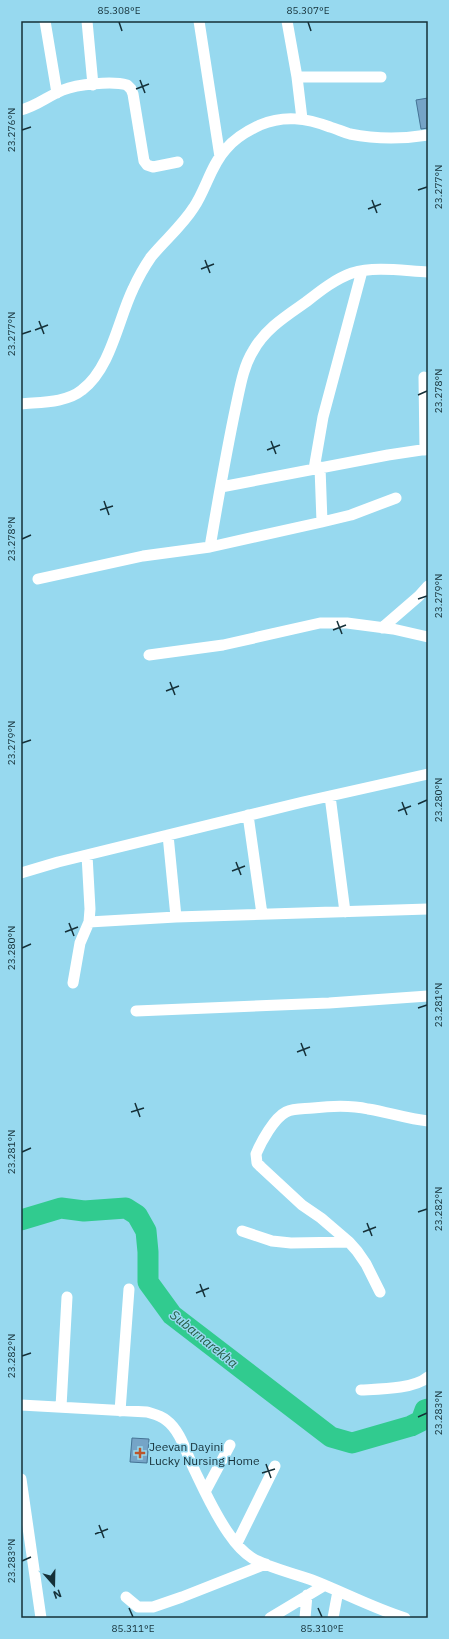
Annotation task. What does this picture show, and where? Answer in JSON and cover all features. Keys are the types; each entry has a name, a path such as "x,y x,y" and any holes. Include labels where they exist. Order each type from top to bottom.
{"street":[{"path":"45,21 57,93"},
{"path":"87,21 93,85"},
{"path":"199,21 220,157"},
{"path":"287,21 298,77 302,119"},
{"path":"298,77 381,77"},
{"path":"21,110 35,105 69,88 115,83 127,85 133,94 144,161 147,165 153,166 178,162"},
{"path":"21,404 69,397 81,391 94,380 104,361 140,274 151,257 184,222 196,205 220,157 240,135 276,119 294,118 310,120 349,134 371,137 413,137 428,135"},
{"path":"210,547 227,448 243,373 252,352 262,337 275,324 339,279 353,273 374,270 428,272"},
{"path":"322,522 317,468 323,417 362,272"},
{"path":"221,487 388,455 427,450 424,377"},
{"path":"38,579 143,556 210,547 322,522 350,515 396,498"},
{"path":"382,628 419,596 428,586"},
{"path":"149,655 223,645 320,623 347,623 428,637"},
{"path":"21,873 86,855 248,815 428,774"},
{"path":"330,796 345,912"},
{"path":"248,815 262,914"},
{"path":"168,835 176,916"},
{"path":"73,983 80,943 89,922 90,909 86,855"},
{"path":"89,922 176,916 428,909"},
{"path":"136,1011 329,1003 428,996"},
{"path":"380,1292 366,1264 349,1242 321,1218 302,1205 257,1163 256,1154 277,1119 285,1113 294,1110 332,1106 368,1109 428,1121"},
{"path":"242,1231 272,1240 291,1243 349,1242"},
{"path":"120,1411 129,1289"},
{"path":"61,1407 67,1297"},
{"path":"361,1390 391,1388 414,1384 428,1377"},
{"path":"21,1405 146,1412 158,1415 167,1420 174,1428 220,1520 246,1553 266,1564 292,1572 405,1618"},
{"path":"205,1492 230,1445"},
{"path":"237,1543 275,1466"},
{"path":"21,1480 40,1618"},
{"path":"126,1597 138,1607 153,1607 266,1564"},
{"path":"270,1618 325,1585"},
{"path":"333,1618 338,1591"},
{"path":"305,1618 307,1595"}],"building":[{"path":"428,98 428,128 421,129 416,100"},
{"path":"132,1438 149,1439 147,1463 130,1462"}],"waterway":[{"name":"Subarnarekha","path":"21,1220 61,1208 84,1211 126,1208 137,1215 146,1231 148,1282 172,1315 331,1437 352,1443 411,1426 421,1421 425,1410 428,1409"}],"place":[{"name":"Jeevan Dayini Lucky Nursing Home","path":"140,1453"}]}
